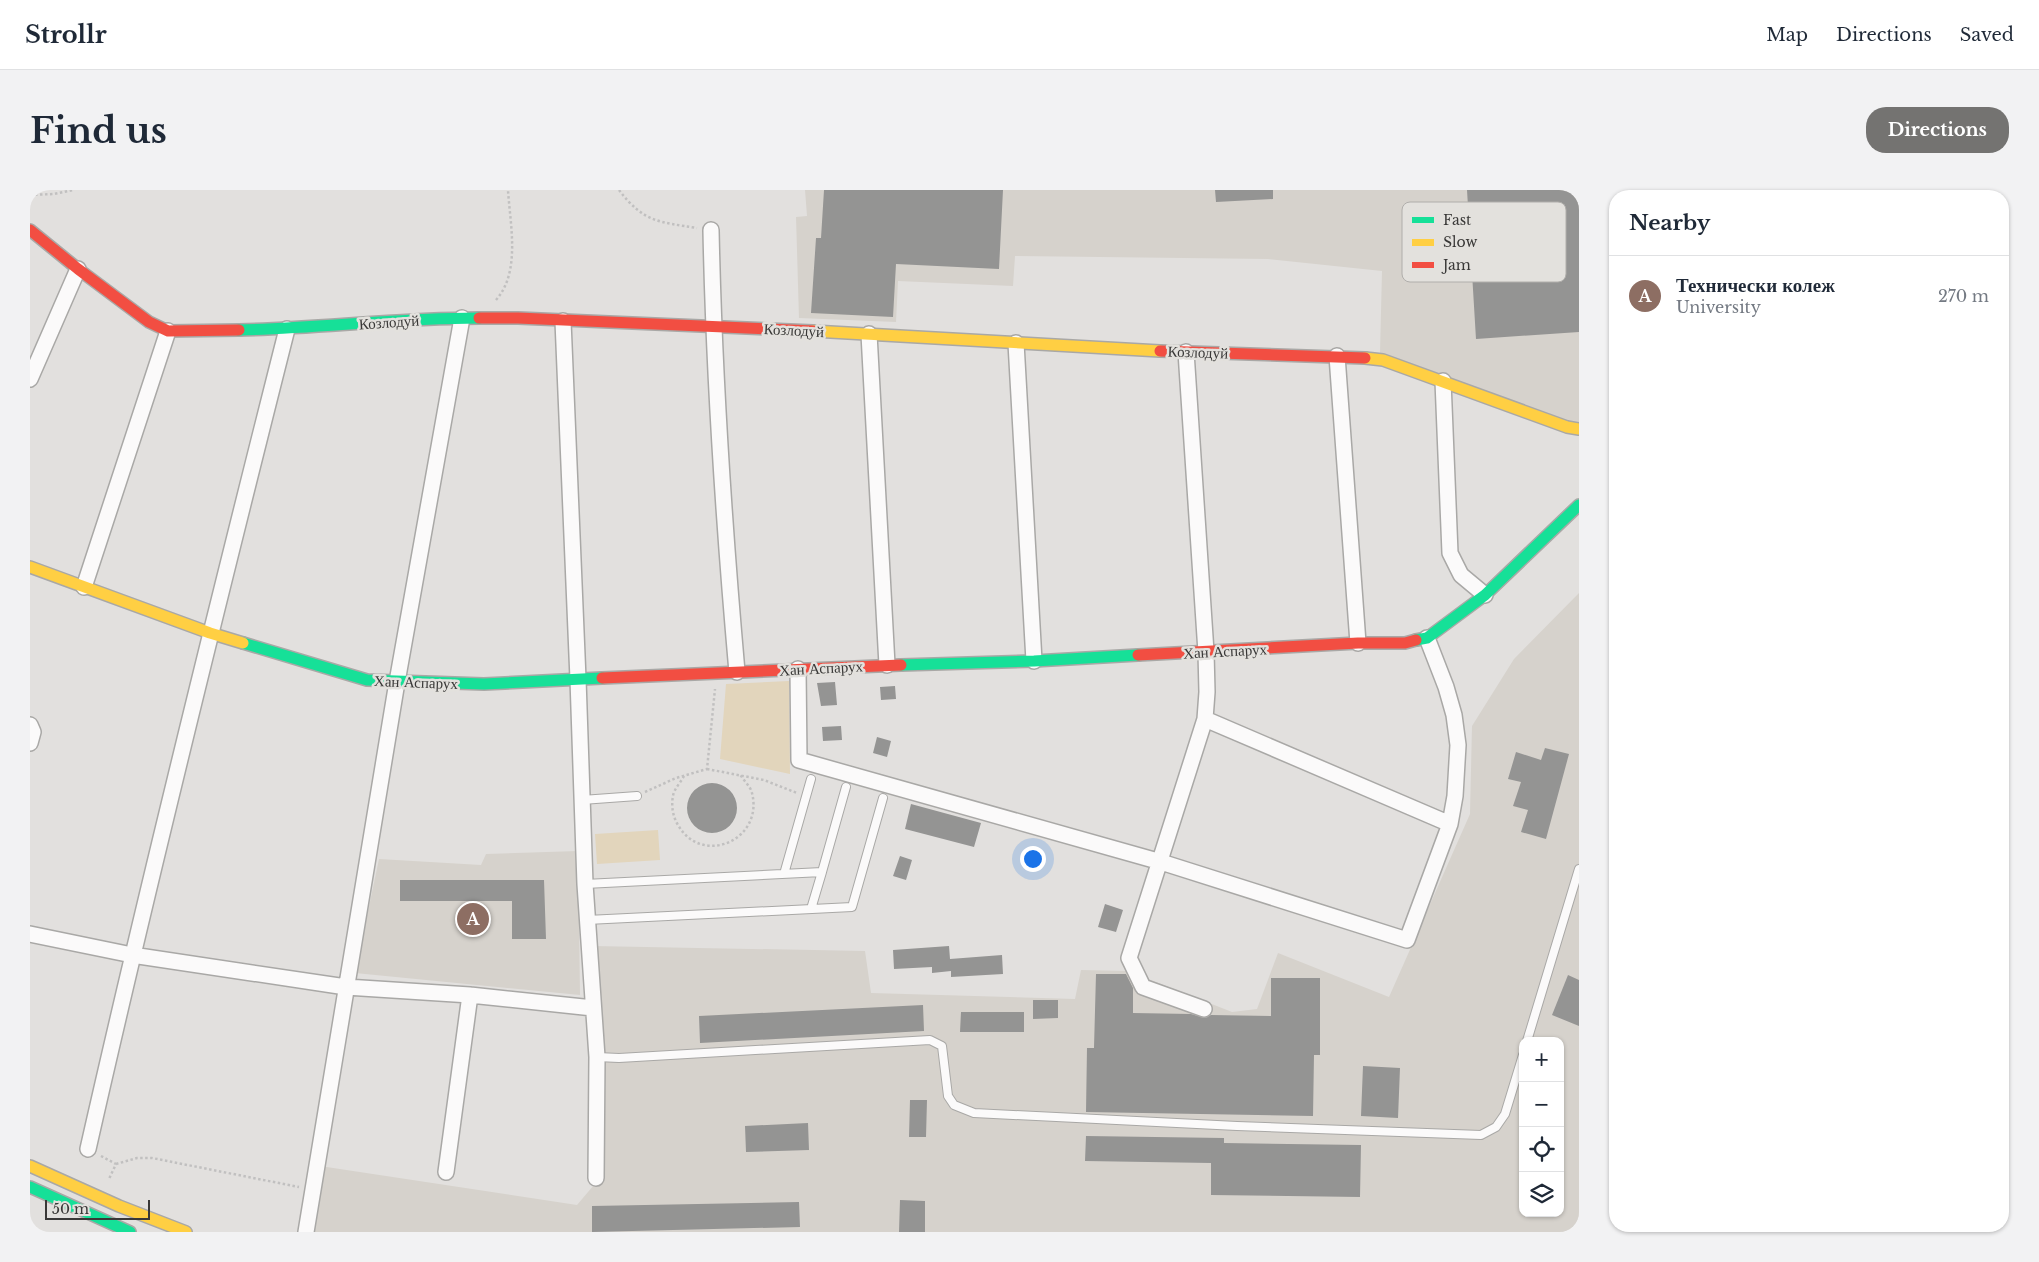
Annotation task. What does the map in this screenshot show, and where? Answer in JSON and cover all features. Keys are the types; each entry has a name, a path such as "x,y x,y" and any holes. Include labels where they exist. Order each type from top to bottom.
{"main road":[{"name":"Козлодуй","path":"30,230 78,269 150,322 168,331 287,329 436,318 462,318 869,334 1186,352 1337,356 1383,360 1567,427 1579,429"},
{"name":"Хан Аспарух","path":"30,567 210,632 367,680 484,684 887,665 1034,661 1358,643 1406,643 1426,638 1485,595 1579,505"},
{"path":"30,1161 74,1186"},
{"path":"30,1166 186,1232"},
{"path":"30,1187 130,1232"},
{"path":"30,1199 124,1232"}],"street":[{"path":"712,230 713,327 724,517 736,672"},
{"path":"30,379 78,269"},
{"path":"306,1232 397,682 462,318"},
{"path":"563,321 585,884 598,1057 596,1178"},
{"path":"88,1149 132,955 210,632 287,329"},
{"path":"84,587 168,331"},
{"path":"869,334 887,665"},
{"path":"1016,343 1034,661"},
{"path":"1186,352 1208,692 1205,719 1130,958 1143,988 1204,1009"},
{"path":"1337,356 1358,643"},
{"path":"1443,381 1450,553 1461,576 1485,595"},
{"path":"798,669 799,760 1161,862 1406,940 1450,824 1455,796 1458,745 1454,715 1446,687 1426,638"},
{"path":"1205,719 1450,824"},
{"path":"30,725 33,732 30,743"},
{"path":"30,934 132,955 346,987 470,995 593,1008"},
{"path":"446,1172 470,995"}],"lane":[{"path":"784,874 811,778"},
{"path":"811,910 846,787"},
{"path":"582,800 637,796"},
{"path":"587,920 852,907 883,798"},
{"path":"1528,1037 1579,869"},
{"path":"585,884 822,872"},
{"path":"598,1057 619,1058 930,1040 942,1046 948,1096 954,1105 974,1114 1481,1135 1496,1127 1505,1114 1519,1068"}],"path":[{"path":"30,195 54,194 73,190"},
{"path":"492,304 507,284 511,265 508,190"},
{"path":"619,190 637,209 650,219 712,230"},
{"path":"707,769 717,673"},
{"path":"637,796 676,778 707,769 764,780 806,796"},
{"path":"684,776 673,795 672,816 684,835 703,846 725,845 737,838 743,834 754,814 752,792 740,774"},
{"path":"88,1149 116,1164 137,1158 152,1158 313,1190"},
{"path":"105,1186 116,1164"}],"shaded area":[{"path":"805,190 1579,190 1579,425 1380,353 1382,271 1268,259 1015,256 1013,286 898,281 896,322 799,318 796,217 807,216"},
{"path":"1579,593 1579,1232 313,1232 320,1166 577,1205 599,1179 593,946 865,951 871,993 1075,999 1081,970 1128,971 1232,1012 1257,1009 1278,953 1389,997 1470,814 1472,726 1514,659"},
{"path":"789,681 790,774 720,759 726,684"},
{"path":"658,830 660,860 597,864 595,834"},
{"path":"578,851 580,995 355,973 379,859 481,865 486,854"}],"building":[{"path":"824,190 1003,190 999,269 896,264 893,317 811,313 816,238 821,238"},
{"path":"1215,190 1273,190 1273,199 1216,202"},
{"path":"1467,190 1579,190 1579,332 1476,339 1473,282 1566,282 1566,202 1468,202"},
{"path":"835,682 837,705 821,706 817,683"},
{"path":"895,686 896,699 881,700 880,687"},
{"path":"841,726 842,740 823,741 822,727"},
{"path":"877,737 891,741 887,757 873,753"},
{"path":"1545,748 1569,754 1546,839 1521,832 1528,810 1513,806 1521,782 1508,779 1516,752 1541,760"},
{"path":"707,783 717,783 730,790 737,803 737,813 730,826 717,833 707,833 698,829 691,822 687,813 687,803 691,794 698,787"},
{"path":"911,804 981,823 974,847 905,829"},
{"path":"900,856 912,860 906,880 893,876"},
{"path":"400,880 544,880 546,939 512,939 512,901 400,901"},
{"path":"1105,904 1123,910 1116,932 1098,927"},
{"path":"949,946 950,959 1002,955 1003,974 951,977 951,971 932,973 932,967 894,969 893,950"},
{"path":"1096,974 1126,974 1133,988 1133,1013 1191,1014 1205,1018 1211,1015 1271,1016 1271,978 1320,978 1320,1055 1314,1055 1313,1116 1086,1112 1087,1048 1094,1048"},
{"path":"1568,975 1579,980 1579,1026 1552,1015"},
{"path":"1033,1000 1058,1000 1058,1018 1033,1019"},
{"path":"923,1005 924,1031 700,1043 699,1016"},
{"path":"961,1012 1024,1012 1024,1032 960,1032"},
{"path":"1363,1066 1400,1068 1398,1118 1361,1116"},
{"path":"910,1100 927,1100 926,1137 909,1137"},
{"path":"808,1123 809,1150 746,1152 745,1126"},
{"path":"1086,1136 1224,1138 1224,1143 1361,1145 1360,1197 1211,1195 1211,1163 1085,1161"},
{"path":"900,1200 925,1201 925,1232 899,1232"},
{"path":"799,1202 800,1227 592,1232 592,1206"}],"traffic: fast":[{"path":"239,330 479,318"},
{"path":"1416,640 1427,638 1485,595 1579,505"},
{"path":"243,643 367,680 484,684 602,678"},
{"path":"901,665 1034,661 1138,655"},
{"path":"30,1187 130,1232"}],"traffic: slow":[{"path":"813,331 1160,351"},
{"path":"1365,358 1383,360 1567,427 1579,429"},
{"path":"30,567 210,633 243,643"},
{"path":"30,1166 119,1206 186,1232"}],"traffic: jam":[{"path":"30,230 149,322 168,331 239,330"},
{"path":"479,318 518,318 813,331"},
{"path":"1160,351 1365,358"},
{"path":"1138,655 1358,643 1405,643 1416,640"},
{"path":"602,678 901,665"}],"place":[{"name":"Технически колеж","path":"473,919"}]}
